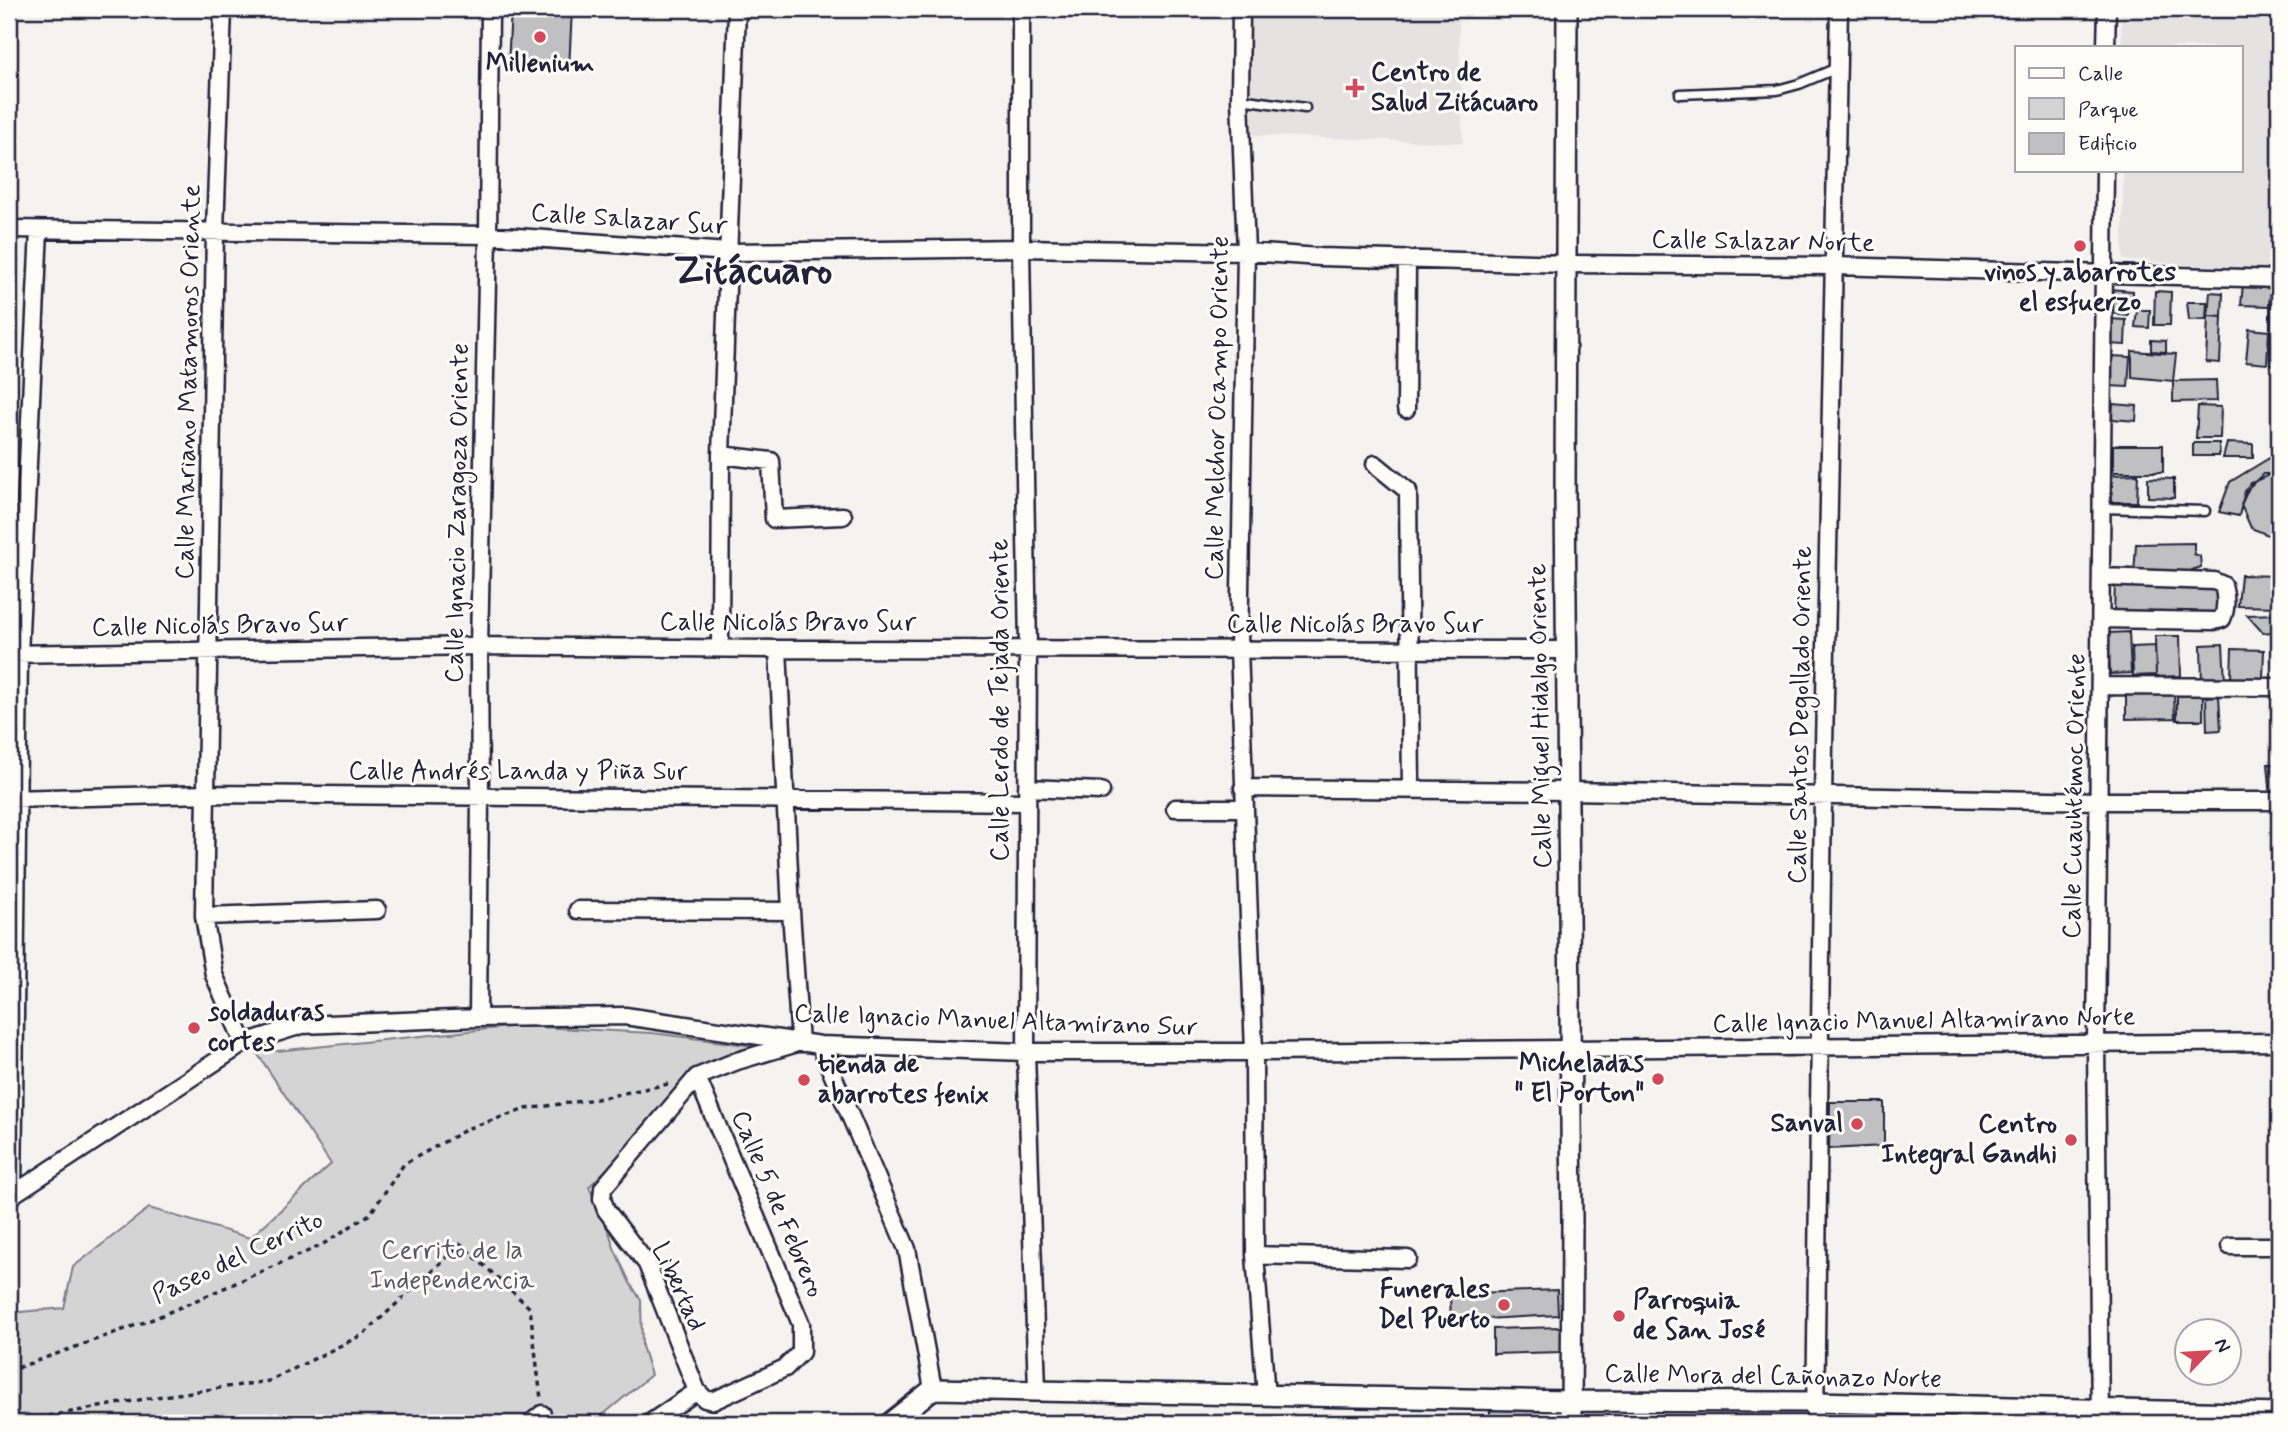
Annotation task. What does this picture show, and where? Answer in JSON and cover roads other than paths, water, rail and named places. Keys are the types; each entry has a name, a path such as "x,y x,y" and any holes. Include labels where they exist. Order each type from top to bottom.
{"street":[{"name":"Calle Mariano Matamoros Oriente","path":"223,9 215,231 204,916 214,975 244,1042"},
{"name":"Calle Ignacio Zaragoza Oriente","path":"478,1018 481,796 479,646 490,9"},
{"path":"720,647 721,455 737,9"},
{"name":"Calle Lerdo de Tejada Oriente","path":"1021,9 1021,248 1028,648 1026,1052 1037,1390"},
{"name":"Calle Melchor Ocampo Oriente","path":"1241,9 1240,99 1246,252 1239,649 1254,1052 1255,1255 1266,1396"},
{"name":"Calle Miguel Hidalgo Oriente","path":"1567,9 1566,485 1571,1423"},
{"name":"Calle Santos Degollado Oriente","path":"1815,1423 1823,796 1839,9"},
{"path":"2106,46 2107,9"},
{"name":"Calle Cuauhtémoc Oriente","path":"2100,1416 2096,1042 2105,172"},
{"name":"Calle Salazar Sur","path":"9,229 488,235 728,252 1021,248 1246,252"},
{"path":"11,1196 14,654 39,230"},
{"name":"Calle Salazar Norte","path":"1246,252 1568,264 1834,266 2278,279"},
{"path":"1406,409 1407,259"},
{"path":"721,455 771,461 774,519 843,516"},
{"path":"1375,464 1408,491 1411,789"},
{"path":"2101,578 2214,581 2223,584 2225,594 2222,619 2214,621 2101,619"},
{"name":"Calle Nicolás Bravo Sur","path":"14,654 479,646 1567,650"},
{"path":"697,1077 737,1061 800,1042 778,649"},
{"path":"2100,686 2279,687"},
{"path":"1243,788 2099,801 2279,801"},
{"name":"Calle Andrés Landa y Piña Sur","path":"13,799 208,794 785,798 1101,792"},
{"path":"1175,808 1243,808"},
{"path":"578,910 791,911"},
{"path":"204,916 377,911"},
{"name":"Calle Ignacio Manuel Altamirano Sur","path":"11,1196 244,1042 302,1025 625,1016 820,1045 1026,1052 1570,1049"},
{"name":"Calle Ignacio Manuel Altamirano Norte","path":"1570,1049 2279,1042"},
{"path":"820,1045 907,1249 933,1389 890,1423"},
{"name":"Calle 5 de Febrero","path":"697,1077 801,1324 801,1352 785,1368 713,1401 705,1399 697,1391"},
{"name":"Libertad","path":"697,1077 603,1188 602,1199 606,1210 647,1264 697,1391"},
{"path":"2230,1246 2279,1246"},
{"path":"1255,1255 1408,1259"},
{"name":"Calle Mora del Cañonazo Norte","path":"933,1389 1571,1401 1815,1402 2100,1416 2279,1413"},
{"path":"650,1423 697,1391"}],"lane":[{"path":"1681,94 1777,90 1836,68"},
{"path":"1240,99 1305,108"},
{"path":"2275,360 2278,279"},
{"path":"2102,508 2205,511"}],"place":[{"name":"Millenium","path":"540,37"},
{"name":"Centro de Salud Zitácuaro","path":"1355,88"},
{"name":"vinos y abarrotes el esfuerzo","path":"2080,246"},
{"name":"soldaduras cortes","path":"194,1028"},
{"name":"Micheladas \" El Porton\"","path":"1658,1079"},
{"name":"tienda de abarrotes fenix","path":"804,1080"},
{"name":"Sanval","path":"1857,1124"},
{"name":"Centro Integral Gandhi","path":"2071,1140"},
{"name":"Funerales Del Puerto","path":"1504,1305"},
{"name":"Parroquia de San José","path":"1619,1316"}],"district":[{"name":"Zitácuaro","path":"753,272"}],"park label":[{"name":"Cerrito de la Independencia","path":"452,1266"}]}
